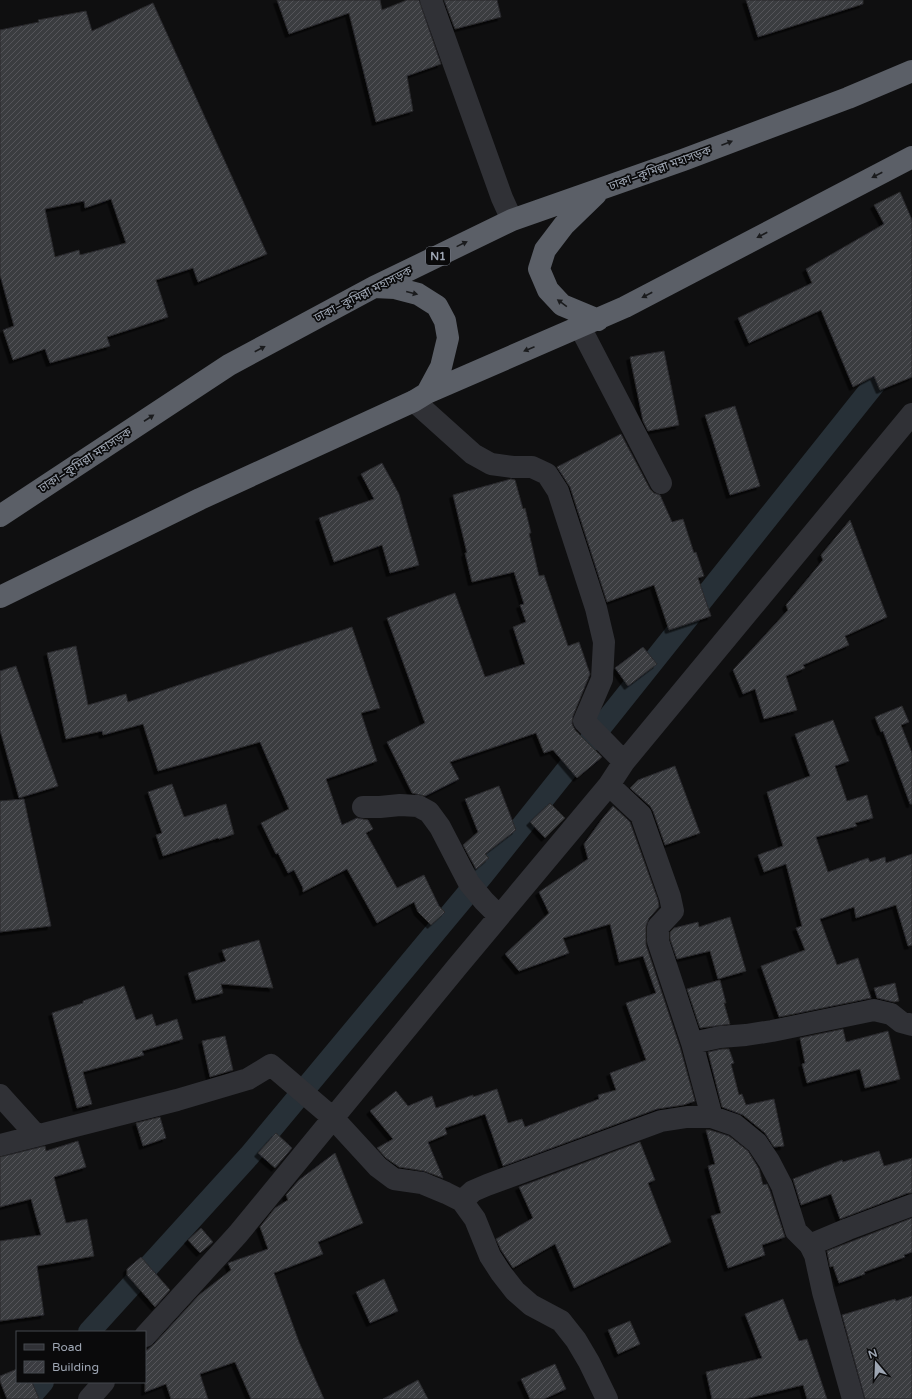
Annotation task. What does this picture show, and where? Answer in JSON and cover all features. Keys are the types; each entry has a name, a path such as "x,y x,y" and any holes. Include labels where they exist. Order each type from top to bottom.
{"highway":[{"name":"ঢাকা–কুমিল্লা মহাসড়ক","path":"0,516 229,366 374,287 512,220 683,160 848,98 912,71"},
{"path":"0,597 200,499 420,397 632,304 912,157"},
{"path":"589,323 562,305 548,290 539,269 545,250 564,224 601,189"},
{"path":"374,287 395,288 418,294 437,306 445,321 448,338 441,367 420,397"}],"street":[{"path":"431,0 502,198 512,220"},
{"path":"589,323 661,483"},
{"path":"420,397 473,454 491,464 513,467 532,467 547,474 558,492 596,608 604,642 602,679 584,721 624,762"},
{"path":"146,1335 238,1234 325,1112 491,909 609,784 624,762 912,414"},
{"path":"609,784 641,815 670,897 673,911 658,927 658,941 692,1043 712,1117"},
{"path":"363,807 400,805 418,806 429,812 440,827 469,883 491,909"},
{"path":"692,1043 720,1037 772,1031 874,1010 891,1014 901,1022 912,1025"},
{"path":"0,1145 177,1100 248,1080 271,1066 325,1112 378,1167 394,1179 422,1183 462,1201 474,1219 490,1256 501,1273 515,1291 531,1305 561,1321 576,1340 589,1362 607,1399"},
{"path":"0,1095 37,1136"},
{"path":"462,1201 473,1191 487,1185 572,1155 634,1130 668,1120 687,1117 712,1117 735,1125 757,1143 769,1161 782,1186 796,1231 810,1244 815,1255 823,1292 854,1399"},
{"path":"810,1244 848,1228 912,1205"},
{"path":"89,1399 103,1383"}],"building":[{"path":"277,0 380,0 382,10 407,0 419,0 441,64 407,76 413,111 376,122 349,13 289,34"},
{"path":"444,0 497,0 501,17 455,29"},
{"path":"746,0 863,0 863,4 758,37"},
{"path":"153,3 267,254 198,282 193,268 156,280 168,317 107,337 110,346 50,363 45,349 13,360 3,330 14,326 0,275 0,30 39,22 38,20 86,11 92,31","holes":["111,199 126,243 80,255 79,250 55,257 45,209 84,201 85,208"]},
{"path":"900,192 912,220 912,377 880,390 874,376 853,387 821,310 749,343 738,318 812,283 806,269 884,224 874,205"},
{"path":"664,351 679,425 648,431 643,421 630,357"},
{"path":"735,406 760,486 730,495 705,415"},
{"path":"621,434 650,489 654,493 660,495 672,522 683,519 694,553 696,552 704,576 698,578 711,616 669,630 654,585 607,602 570,487 557,467"},
{"path":"382,463 399,494 419,565 390,573 382,545 334,562 319,518 374,499 361,474"},
{"path":"511,479 515,480 523,509 525,508 539,576 544,575 568,646 579,642 590,674 573,716 572,724 575,730 602,757 577,778 553,750 544,753 536,733 450,762 459,779 425,796 412,793 387,742 425,723 387,618 455,593 485,677 525,664 513,627 526,622 520,605 524,604 514,572 472,582 465,553 467,553 453,495"},
{"path":"850,520 887,617 845,636 849,645 803,665 805,668 786,676 797,710 764,719 755,689 743,694 733,670 788,610 786,605 823,560 821,555"},
{"path":"352,627 380,708 361,713 377,761 326,779 342,825 357,818 368,820 373,829 366,833 397,888 424,875 439,906 445,912 431,925 418,912 414,902 377,923 347,869 303,892 303,888 294,870 288,873 278,853 276,854 261,823 289,809 260,742 158,771 143,724 103,735 102,731 66,739 47,653 76,646 88,705 126,694 128,702"},
{"path":"643,647 657,664 628,686 615,668"},
{"path":"16,666 58,786 19,798 0,730 0,671"},
{"path":"902,706 909,722 901,725 912,753 912,804 910,804 883,731 881,732 875,717"},
{"path":"833,720 849,761 835,766 847,801 867,795 873,818 855,823 857,826 816,837 828,872 868,858 870,862 885,857 886,863 912,854 912,945 908,946 896,905 856,918 854,907 820,919 837,965 858,958 871,998 779,1017 761,966 805,950 796,928 802,926 786,864 764,872 758,855 783,846 767,792 810,776 795,734"},
{"path":"675,766 700,833 665,845 650,806 630,788 638,780"},
{"path":"172,784 184,817 226,804 234,834 163,856 156,835 162,833 148,792"},
{"path":"499,786 516,830 485,854 489,858 476,869 463,845 478,832 465,799"},
{"path":"24,799 51,926 0,932 0,801"},
{"path":"550,803 565,818 545,838 530,822"},
{"path":"613,806 630,822 658,900 659,907 649,918 646,926 646,945 680,1047 695,1101 683,1105 657,1109 503,1166 485,1114 445,1128 447,1134 428,1142 443,1178 424,1171 399,1167 386,1158 377,1148 393,1139 370,1111 396,1091 408,1106 432,1096 436,1108 473,1095 473,1097 497,1089 508,1123 522,1119 525,1127 599,1099 598,1095 616,1090 610,1073 646,1060 626,1003 656,993 643,956 619,962 610,924 563,938 569,953 519,971 505,954 549,913 539,892 588,859 584,844"},
{"path":"730,917 746,971 718,979 710,951 677,959 670,939 670,932 674,928 698,922 699,927"},
{"path":"259,940 273,988 221,984 223,993 196,1000 188,973 226,961 222,950"},
{"path":"720,980 730,1024 700,1028 687,989"},
{"path":"895,983 899,1001 894,1002 877,998 874,988"},
{"path":"124,986 136,1020 152,1014 156,1026 177,1019 183,1039 142,1051 144,1055 83,1072 92,1104 77,1108 52,1013 83,1003 83,1001"},
{"path":"843,1029 846,1042 888,1031 900,1079 865,1088 860,1069 807,1083 802,1064 805,1063 800,1038"},
{"path":"225,1036 233,1070 210,1077 202,1041"},
{"path":"729,1049 734,1063 731,1064 739,1095 742,1094 746,1105 774,1099 784,1146 774,1147 765,1133 743,1115 722,1107 708,1052"},
{"path":"160,1117 166,1138 143,1146 136,1123"},
{"path":"706,1130 729,1136 748,1151 759,1169 763,1185 767,1184 785,1237 762,1245 765,1255 728,1268 711,1216 721,1213 708,1166 715,1164"},
{"path":"276,1133 292,1148 275,1168 258,1153"},
{"path":"78,1141 86,1167 54,1177 66,1223 87,1219 94,1256 37,1266 44,1315 0,1321 0,1241 41,1235 31,1199 0,1207 0,1157 45,1146 46,1151"},
{"path":"640,1142 655,1180 648,1183 671,1242 574,1288 555,1244 513,1268 501,1250 496,1239 533,1218 519,1187"},
{"path":"879,1151 884,1166 912,1158 912,1193 908,1193 840,1219 831,1194 801,1205 793,1179 842,1160 843,1162"},
{"path":"335,1153 363,1223 318,1242 323,1254 274,1273 299,1342 324,1399 251,1399 235,1362 200,1374 208,1399 171,1399 166,1384 145,1392 146,1351 199,1295 231,1270 228,1263 268,1249 260,1227 275,1208 288,1200 286,1195 299,1180"},
{"path":"912,1218 912,1252 904,1255 905,1257 864,1272 865,1274 839,1283 833,1266 830,1267 827,1251"},
{"path":"201,1228 213,1242 200,1253 188,1240"},
{"path":"141,1257 170,1290 155,1307 127,1275 127,1269"},
{"path":"384,1279 398,1311 370,1323 356,1292"},
{"path":"912,1296 912,1399 865,1399 842,1315 895,1299 896,1301"},
{"path":"783,1299 799,1341 807,1339 827,1399 807,1399 803,1385 745,1399 712,1399 706,1372 762,1358 745,1314"},
{"path":"630,1321 640,1344 618,1354 608,1330"},
{"path":"555,1364 566,1389 544,1399 530,1399 521,1379"},
{"path":"16,1369 16,1383 32,1383 39,1399 7,1399 0,1381 0,1376"},
{"path":"418,1380 428,1399 383,1399"}],"waterway":[{"path":"90,1331 249,1156 482,876 912,337"},
{"path":"28,1399 42,1383"}]}
